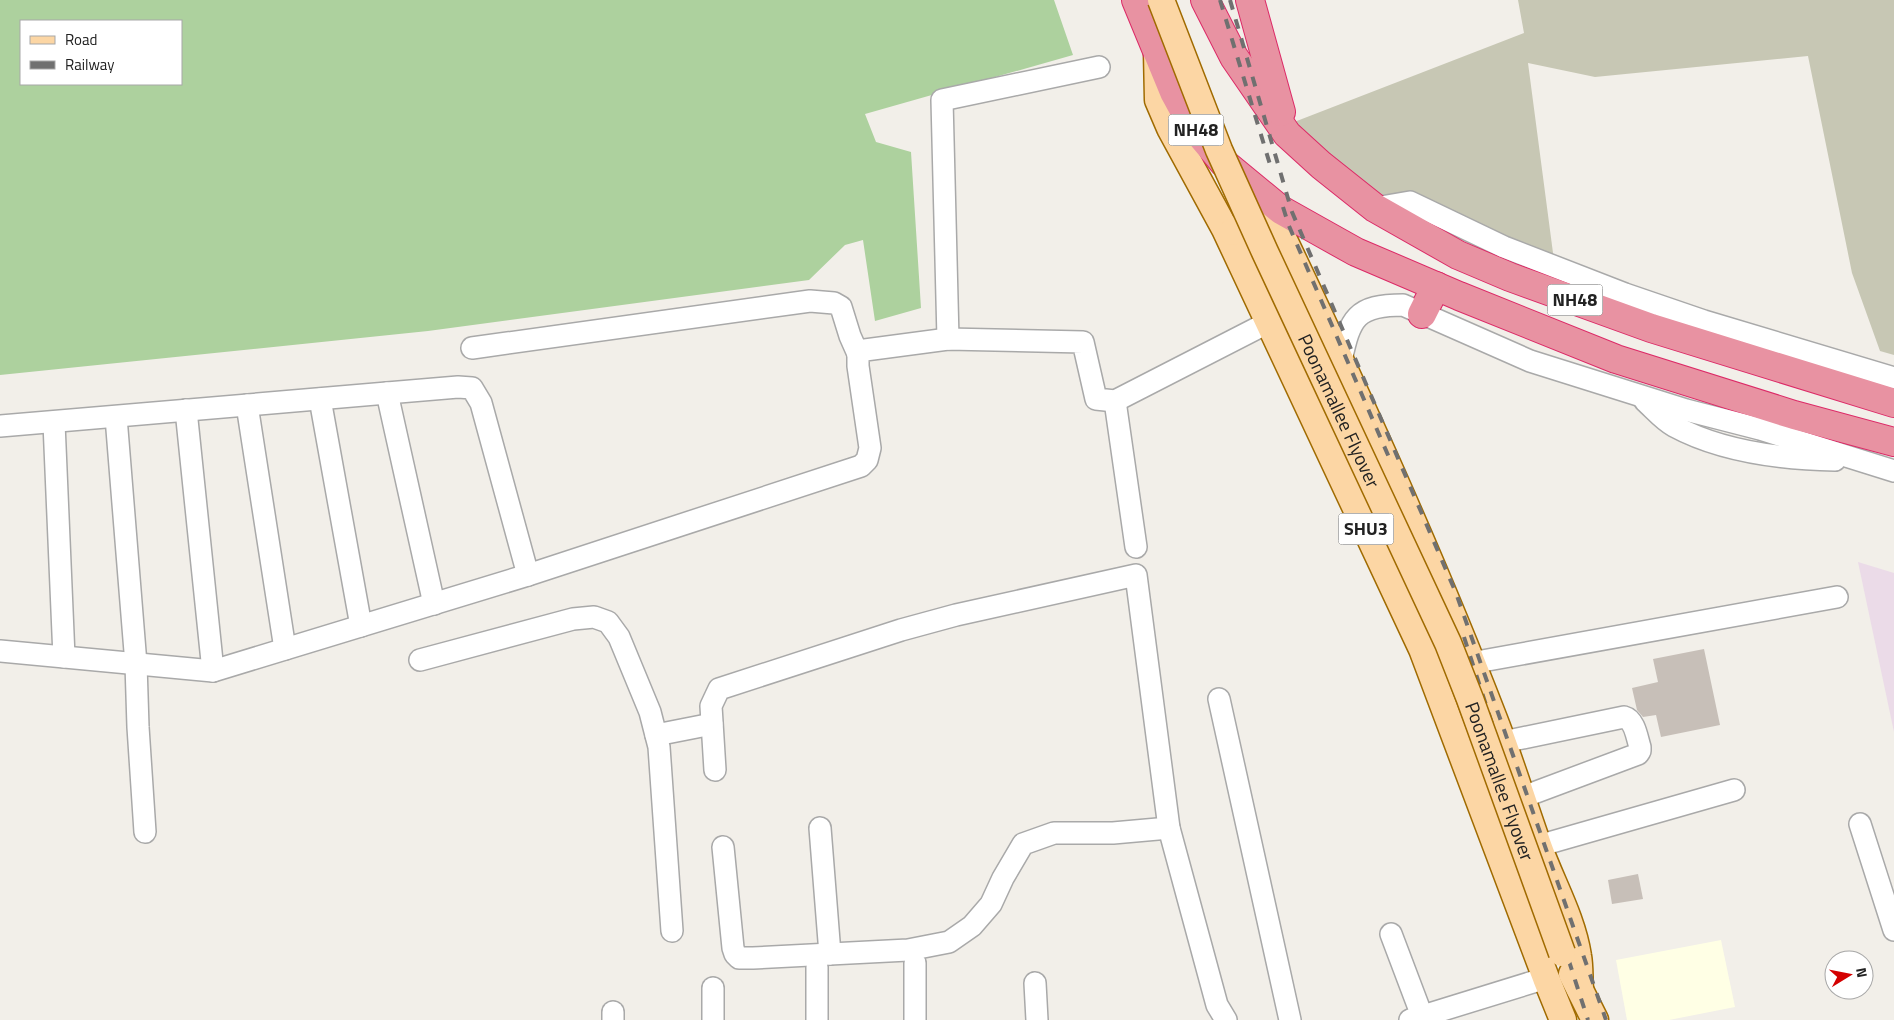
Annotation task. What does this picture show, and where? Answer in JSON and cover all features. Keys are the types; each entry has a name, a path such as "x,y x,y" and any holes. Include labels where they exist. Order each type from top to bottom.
{"highway":[{"path":"1250,0 1287,134"},
{"name":"NH48","path":"1210,1 1234,57 1287,134 1321,165 1375,208 1458,255 1510,277 1651,328 1894,403"},
{"name":"NH48","path":"1141,3 1174,92 1192,125 1224,163 1281,210 1356,252 1564,340 1616,359 1794,415 1894,442"},
{"path":"1422,314 1436,286"}],"main road":[{"name":"Poonamallee Flyover","path":"1141,3 1219,150 1448,643 1562,953 1580,989"},
{"name":"SHU3","path":"1157,48 1158,100 1170,128 1227,234 1422,649 1563,1020"},
{"path":"1227,234 1260,220 1271,225 1283,238 1341,360 1428,558 1503,742 1538,846 1568,921 1578,956 1580,989"},
{"name":"SHU3","path":"1580,989 1595,1020"}],"street":[{"path":"948,339 942,100 1099,66"},
{"path":"1375,208 1410,202 1504,247 1625,294 1723,327 1894,378"},
{"path":"0,651 213,671 528,576 861,466 868,460 870,448 858,366 858,354 841,307 834,304 810,302 472,348"},
{"path":"1341,360 1352,322 1363,312 1387,305 1403,305 1530,361 1704,415 1760,429 1863,461 1892,464"},
{"path":"858,354 865,350 948,339 1083,342 1096,399 1115,402 1269,322"},
{"path":"0,426 54,423 458,387 472,388 481,403 528,576"},
{"path":"387,393 434,604"},
{"path":"320,399 361,626"},
{"path":"1115,402 1136,547"},
{"path":"248,405 285,649"},
{"path":"186,410 213,671"},
{"path":"116,417 136,664 144,832"},
{"path":"54,423 64,657"},
{"path":"715,770 711,706 719,689 901,630 956,615 1136,575 1169,828 1216,1005 1226,1020"},
{"path":"1471,663 1837,597"},
{"path":"420,660 573,618 594,618 608,622 619,637 650,712 659,747 672,930"},
{"path":"1219,699 1290,1020"},
{"path":"1503,742 1624,717 1628,718 1631,722 1640,747 1638,754 1523,797"},
{"path":"656,735 712,724"},
{"path":"1538,846 1734,790"},
{"path":"1860,824 1894,930"},
{"path":"817,1020 823,961 820,828"},
{"path":"723,846 735,954 739,958 823,961 908,950 949,942 972,926 991,904 1003,878 1023,844 1054,833 1113,833 1169,828"},
{"path":"1391,934 1416,1018 1448,1014 1546,978"},
{"path":"915,963 915,1020"},
{"path":"1035,983 1037,1020"},
{"path":"713,988 713,1020"}],"shaded area":[{"path":"1518,0 1894,0 1894,355 1880,351 1852,273 1808,56 1595,77 1528,63 1555,268 1396,206 1344,172 1289,124 1524,33"},
{"path":"1858,562 1894,573 1894,732"},
{"path":"1721,940 1735,1007 1669,1020 1627,1020 1616,960"}],"green space":[{"path":"0,0 1054,0 1073,55 865,114 876,142 911,152 921,308 875,321 863,240 845,245 809,280 428,331 0,375"}],"building":[{"path":"1704,649 1720,725 1661,737 1656,715 1643,717 1637,710 1632,688 1658,682 1653,659"},
{"path":"1638,874 1643,899 1612,904 1608,880"}],"railway":[{"path":"1220,0 1272,171"},
{"path":"1230,0 1292,212 1456,593 1606,1020"},
{"path":"1283,207 1289,226 1391,462"},
{"path":"1464,637 1588,1020"}]}
